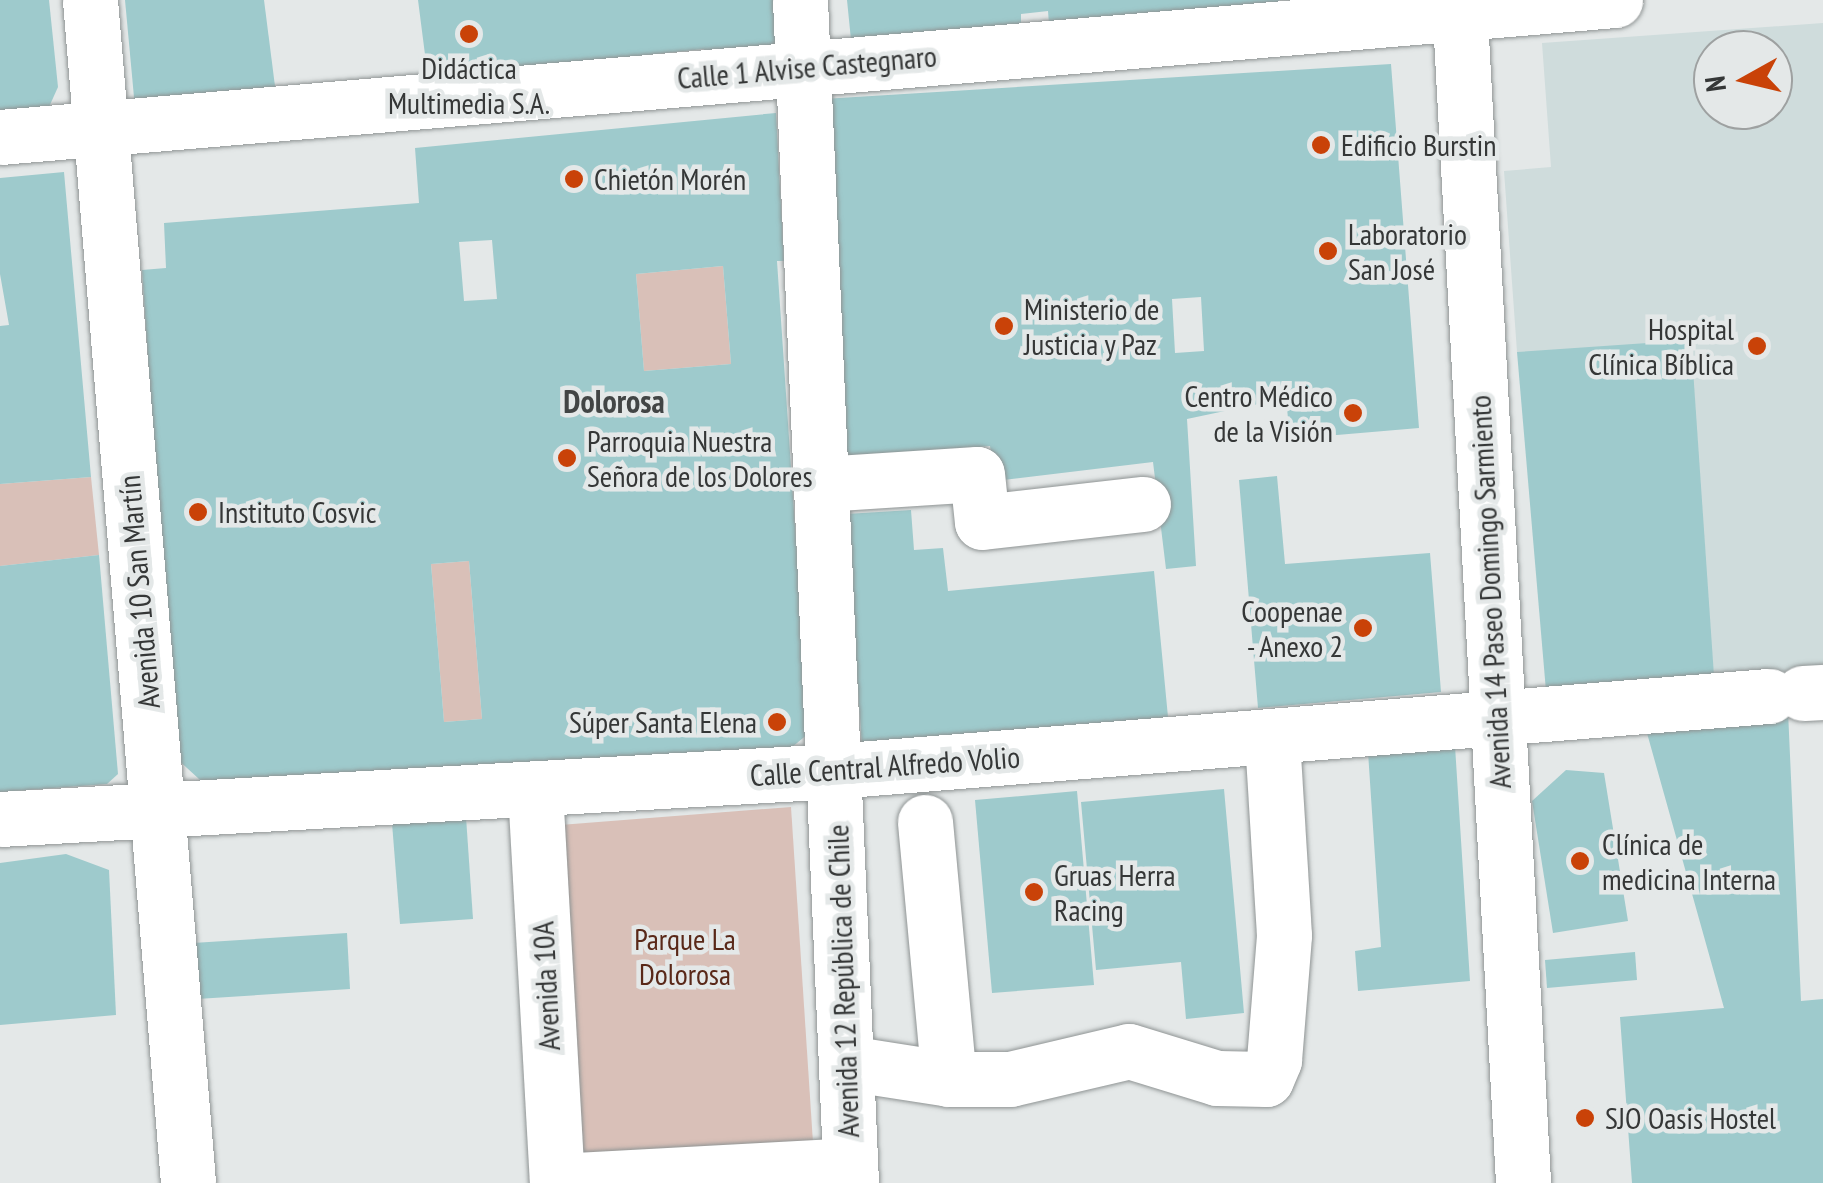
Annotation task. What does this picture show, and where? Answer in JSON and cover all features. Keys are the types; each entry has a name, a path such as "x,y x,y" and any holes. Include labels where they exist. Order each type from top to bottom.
{"street":[{"name":"Avenida 10 San Martín","path":"90,0 188,1183"},
{"name":"Avenida 12 República de Chile","path":"800,0 851,1174"},
{"name":"Calle 1 Alvise Castegnaro","path":"0,138 1459,7 1615,0"},
{"name":"Avenida 14 Paseo Domingo Sarmiento","path":"1459,7 1523,1183"},
{"path":"822,484 976,474 982,522 1143,504"},
{"name":"Calle Central Alfredo Volio","path":"0,818 834,771 1798,694"},
{"path":"847,1063 949,1078 1010,1079 1128,1051 1217,1078 1266,1079 1274,1060 1284,934 1272,737"},
{"name":"Avenida 10A","path":"535,790 557,1181"},
{"path":"924,822 949,1078"},
{"path":"557,1181 851,1174"}],"shaded area":[{"name":"Hospital Clínica Bíblica","path":"1823,23 1823,669 1714,676 1517,352 1504,171 1551,167 1542,43 1693,32 1693,130 1793,130 1793,30 1725,30"}],"green space":[{"path":"723,266 731,364 644,371 636,274"},
{"path":"91,477 99,555 0,566 0,484"},
{"path":"469,561 482,719 444,722 431,564"},
{"name":"Parque La Dolorosa","path":"791,807 813,1143 584,1158 560,825"}],"building":[{"path":"0,0 49,0 58,87 49,107 0,114"},
{"path":"125,0 264,0 276,94 135,108"},
{"path":"418,0 780,0 784,39 769,53 705,59 704,49 428,78"},
{"path":"847,0 1279,3 1049,24 1048,11 1021,14 1021,25 851,40"},
{"name":"Ministerio de Justicia y Paz","path":"1391,64 1419,428 1290,439 1286,398 1187,419 1196,566 1166,569 1153,462 995,481 990,446 843,460 823,99","holes":["1201,297 1204,351 1175,353 1172,299"]},
{"path":"776,113 784,261 777,261 809,733 785,753 211,790 175,757 142,270 166,268 164,223 419,203 415,148","holes":["492,240 497,299 464,301 459,242","723,266 731,364 644,371 636,274","469,561 482,719 444,722 431,564"]},
{"path":"64,172 91,477 0,484 0,326 9,325 0,274 0,178"},
{"path":"1691,340 1714,676 1546,691 1517,352"},
{"name":"Coopenae - Anexo 2","path":"1277,476 1285,564 1430,553 1441,692 1258,708 1239,480"},
{"path":"911,510 914,550 943,548 948,591 1154,571 1168,717 862,747 846,514"},
{"path":"99,555 118,774 107,784 0,792 0,566"},
{"path":"1788,711 1801,1001 1823,999 1823,1183 1632,1183 1620,1017 1724,1008 1645,726"},
{"path":"1455,746 1470,981 1358,991 1355,951 1381,947 1368,752"},
{"name":"Clínica de medicina Interna","path":"1566,770 1604,773 1628,921 1553,933 1532,801"},
{"path":"1224,789 1244,1013 1186,1019 1181,962 1096,970 1081,802"},
{"name":"Gruas Herra Racing","path":"1077,791 1094,985 992,993 975,800"},
{"path":"466,817 473,919 400,924 392,823"},
{"path":"66,854 109,870 116,1015 0,1025 0,863"},
{"path":"347,933 350,989 197,999 193,943"},
{"path":"1635,952 1637,980 1547,988 1545,960"}],"place":[{"name":"Didáctica Multimedia S.A.","path":"469,34"},
{"name":"Edificio Burstin","path":"1321,145"},
{"name":"Chietón Morén","path":"574,179"},
{"name":"Laboratorio San José","path":"1328,251"},
{"name":"Ministerio de Justicia y Paz","path":"1004,326"},
{"name":"Hospital Clínica Bíblica","path":"1757,346"},
{"name":"Centro Médico de la Visión","path":"1353,413"},
{"name":"Parroquia Nuestra Señora de los Dolores","path":"567,458"},
{"name":"Instituto Cosvic","path":"198,512"},
{"name":"Coopenae - Anexo 2","path":"1363,628"},
{"name":"Súper Santa Elena","path":"777,722"},
{"name":"Clínica de medicina Interna","path":"1580,861"},
{"name":"Gruas Herra Racing","path":"1034,892"},
{"name":"SJO Oasis Hostel","path":"1585,1118"}],"district":[{"name":"Dolorosa","path":"614,401"}]}
